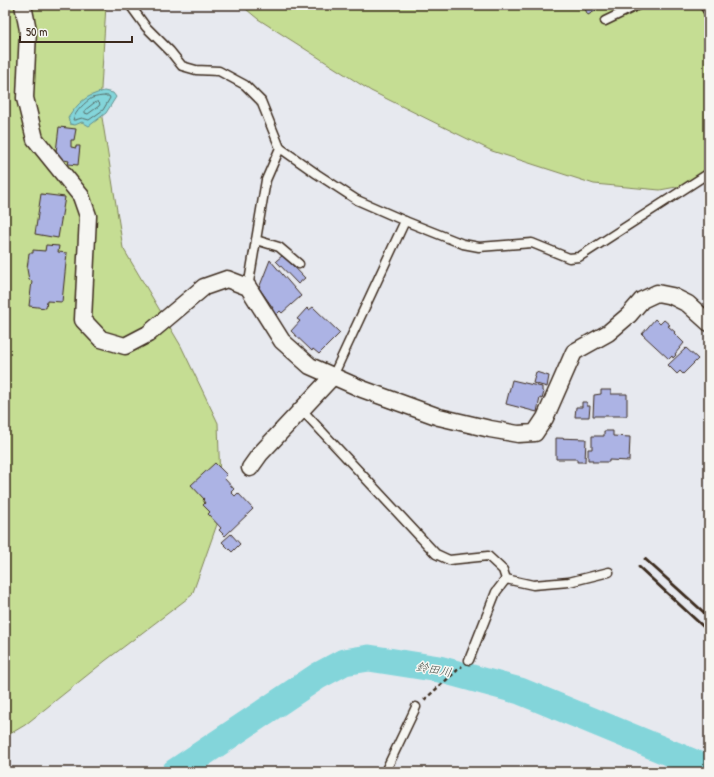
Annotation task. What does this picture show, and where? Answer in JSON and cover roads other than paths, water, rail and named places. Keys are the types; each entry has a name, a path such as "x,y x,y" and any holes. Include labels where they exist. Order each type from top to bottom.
{"street":[{"path":"23,5 28,30 25,98 35,139 81,196 88,216 83,320 101,339 125,346 148,334 204,287 227,279 248,288 282,340 310,366 362,389 439,417 518,434 535,433 545,418 574,352 608,333 629,315 642,300 657,293 672,296 688,304 709,323"},
{"path":"250,468 260,454 332,376"}],"lane":[{"path":"130,5 146,27 170,51 182,66 196,70 219,71 245,85 261,101 280,148 357,200 463,244 479,247 532,243 569,258 579,257 709,173"},
{"path":"605,22 638,5"},
{"path":"704,5 709,13"},
{"path":"248,288 266,180 280,148"},
{"path":"332,376 405,221"},
{"path":"256,240 279,247 299,264"},
{"path":"301,409 436,554 449,560 488,556 503,570 506,579"},
{"path":"506,579 533,586 569,582 609,572"},
{"path":"469,660 496,592 506,579"},
{"path":"385,772 416,707"}],"water":[{"path":"104,91 113,93 116,97 106,113 89,126 82,122 75,125 70,124 68,118 83,100"}],"waterway":[{"name":"鈴田川","path":"175,772 318,676 344,662 369,658 439,669 520,691 709,769"}],"railway":[{"path":"645,559 709,617"},
{"path":"639,567 709,632"}]}
